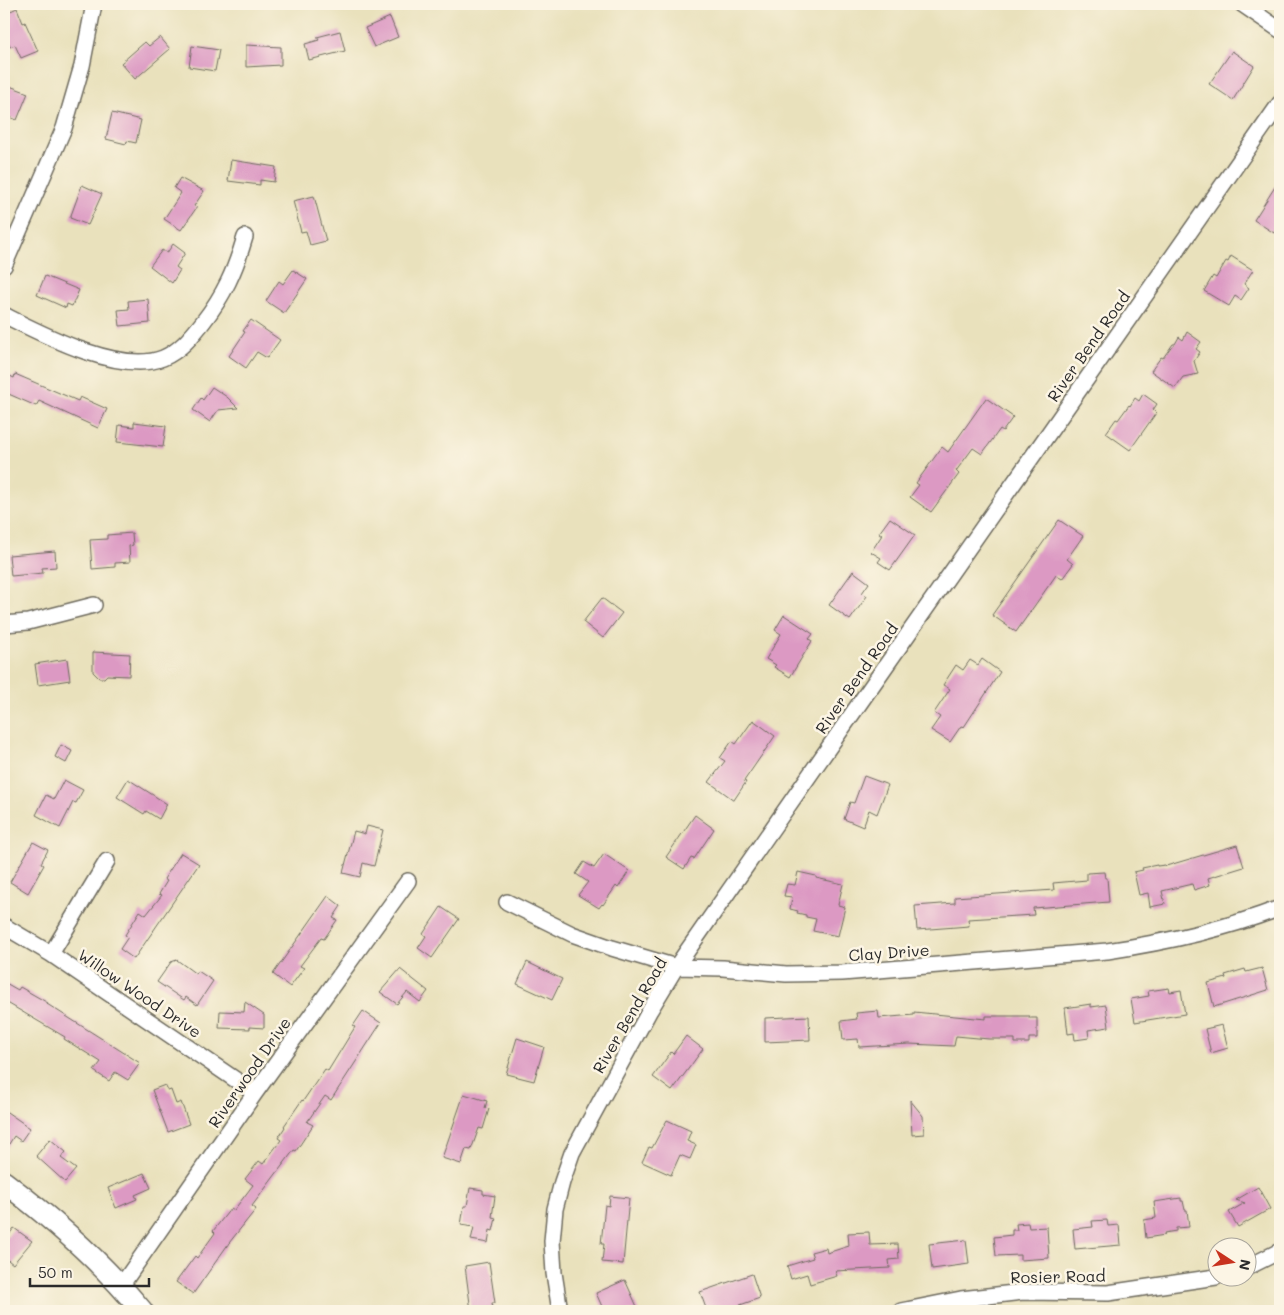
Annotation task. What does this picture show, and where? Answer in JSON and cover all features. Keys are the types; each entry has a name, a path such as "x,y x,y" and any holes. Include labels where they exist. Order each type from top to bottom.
{"street":[{"path":"4,266 64,128 82,66 94,4"},
{"path":"1242,4 1280,30"},
{"name":"River Bend Road","path":"560,1311 554,1273 552,1240 556,1209 565,1174 572,1153 650,1010 676,967 1280,103"},
{"path":"4,315 42,334 84,351 128,361 146,361 162,358 176,350 191,337 211,312 226,288 237,265 245,238"},
{"path":"4,624 28,622 94,605"},
{"path":"51,954 107,861"},
{"name":"Riverwood Drive","path":"121,1286 255,1093 408,881"},
{"name":"Clay Drive","path":"507,902 572,934 676,967 723,968 786,974 842,973 1139,947 1224,928 1280,908"},
{"name":"Willow Wood Drive","path":"4,926 51,954 255,1093"},
{"path":"4,1182 70,1237 121,1286 142,1311"},
{"path":"1256,1263 1280,1251"},
{"name":"Rosier Road","path":"901,1311 961,1299 1023,1292 1108,1293 1206,1278"}],"building":[{"path":"17,8 38,51 21,58 15,45 10,47 4,32 4,14"},
{"path":"390,17 398,37 374,47 365,28"},
{"path":"340,31 345,51 309,60 305,44 319,40 317,37"},
{"path":"160,37 170,49 135,79 121,63 145,42 149,46"},
{"path":"246,45 281,47 281,65 246,67"},
{"path":"192,46 219,50 215,71 189,67"},
{"path":"1232,51 1254,66 1233,100 1209,84"},
{"path":"7,85 28,93 17,120 4,115 4,95"},
{"path":"112,113 141,120 136,143 127,141 126,144 106,139"},
{"path":"231,160 276,167 274,182 260,180 260,185 228,181"},
{"path":"180,178 204,191 194,206 197,207 181,230 164,219 181,193 174,188"},
{"path":"1280,179 1280,224 1274,233 1254,220"},
{"path":"82,185 102,194 88,225 70,218"},
{"path":"314,196 326,241 310,245 306,231 301,232 293,201"},
{"path":"173,244 185,253 176,267 180,270 172,283 150,266 162,250 167,253"},
{"path":"1231,256 1253,270 1244,284 1249,288 1241,300 1235,296 1229,306 1204,291 1213,276 1216,278"},
{"path":"293,270 307,279 284,313 266,301 279,281 283,284"},
{"path":"45,276 79,290 72,306 67,304 66,308 37,295"},
{"path":"148,299 150,323 120,326 118,310 129,309 128,301"},
{"path":"251,320 280,340 267,358 257,352 246,368 229,356"},
{"path":"1187,332 1201,342 1196,349 1200,352 1194,361 1198,374 1183,377 1175,388 1151,371 1179,337 1183,340"},
{"path":"4,373 14,378 15,374 78,401 80,397 107,409 98,428 39,401 36,406 4,392"},
{"path":"212,387 227,397 238,408 218,410 210,422 193,410"},
{"path":"1143,394 1157,404 1153,410 1156,413 1130,450 1106,433 1135,398 1139,401"},
{"path":"986,398 1013,417 1003,431 1000,429 982,454 973,448 956,471 959,474 931,512 910,497 919,485 916,483 942,447 948,452"},
{"path":"134,422 166,426 163,447 117,442 119,425 134,427"},
{"path":"890,518 915,535 890,570 878,562 881,558 871,552 882,535 879,533"},
{"path":"1059,520 1083,536 1067,559 1073,564 1062,579 1056,575 1016,632 992,615"},
{"path":"132,533 133,545 129,546 130,562 115,563 115,567 92,569 90,540 107,539 107,535"},
{"path":"55,551 56,567 42,568 43,573 11,576 9,555"},
{"path":"853,571 869,583 862,593 867,596 850,620 829,605"},
{"path":"602,598 622,613 603,638 583,622"},
{"path":"784,615 813,634 809,639 812,641 790,677 774,667 776,665 766,659 781,634 775,630"},
{"path":"93,652 130,654 129,676 107,675 104,678 99,678 93,672"},
{"path":"67,659 70,680 38,685 35,664"},
{"path":"982,659 1000,672 964,727 961,726 950,742 931,730 940,717 934,713 950,689 943,685 956,665 963,670 970,660 978,665"},
{"path":"753,720 775,736 744,781 746,782 734,800 709,782 725,761 720,758 732,741 736,744"},
{"path":"61,745 72,751 66,763 55,757"},
{"path":"864,776 888,785 877,814 869,810 863,827 844,819 850,802 854,803"},
{"path":"128,779 167,804 159,819 146,811 144,814 117,797"},
{"path":"64,780 83,790 76,803 73,802 60,828 36,815 46,795 54,799"},
{"path":"695,815 714,829 694,859 691,858 684,869 666,857"},
{"path":"367,826 383,830 374,866 363,863 360,877 343,873 354,831 365,834"},
{"path":"33,842 48,850 41,863 44,865 28,893 10,882"},
{"path":"1237,845 1244,867 1208,878 1210,885 1194,890 1192,884 1162,891 1165,904 1150,907 1148,893 1139,895 1134,872 1157,865 1166,866"},
{"path":"181,853 199,864 134,959 120,949 128,937 125,935 140,911 146,915 162,895 159,894 167,881 164,879"},
{"path":"604,854 629,871 618,888 616,886 599,908 578,895 588,882 576,874 584,862 594,868"},
{"path":"798,872 843,884 838,905 845,907 838,936 813,931 816,919 806,917 806,915 797,913 798,911 790,909 792,897 784,896 787,884 795,885"},
{"path":"1104,872 1105,878 1107,878 1109,902 1033,908 1034,915 968,919 969,926 917,930 915,906 955,903 955,897 1054,890 1053,883 1087,880 1087,873"},
{"path":"328,896 341,906 333,918 337,920 324,939 321,938 300,966 304,968 290,987 273,974"},
{"path":"441,907 459,919 432,958 418,948 426,936 423,934"},
{"path":"177,960 196,974 198,971 213,981 197,1005 186,997 184,1000 157,982 171,962"},
{"path":"527,962 562,979 552,1000 517,984"},
{"path":"1262,968 1268,990 1214,1007 1208,983 1226,978 1225,975 1245,969 1246,972"},
{"path":"400,969 428,991 420,1002 407,992 397,1004 380,992"},
{"path":"4,982 18,990 20,987 48,1003 140,1063 128,1080 115,1072 109,1081 94,1071 101,1062 64,1039 65,1037 4,1001"},
{"path":"1169,988 1170,992 1181,990 1185,1014 1135,1022 1131,999 1149,996 1148,991"},
{"path":"245,1002 264,1015 264,1028 219,1028 220,1011 244,1012"},
{"path":"1091,1004 1091,1007 1106,1005 1109,1027 1088,1030 1089,1038 1075,1040 1074,1033 1068,1034 1065,1008"},
{"path":"363,1011 381,1023 331,1100 325,1096 307,1122 313,1125 296,1151 294,1150 252,1206 256,1209 193,1294 176,1282 195,1256 197,1258 215,1233 213,1231 231,1208 234,1210 253,1185 245,1179 259,1161 263,1164 281,1140 278,1138 284,1126 325,1069 328,1071"},
{"path":"878,1011 879,1018 914,1015 914,1012 986,1019 986,1016 1030,1016 1029,1018 1037,1018 1037,1038 1029,1038 1029,1043 1015,1043 1015,1039 956,1036 954,1046 909,1044 859,1047 858,1039 843,1040 841,1021 857,1019 856,1013"},
{"path":"809,1016 810,1040 765,1042 765,1018"},
{"path":"1222,1025 1228,1048 1211,1053 1205,1029"},
{"path":"686,1036 703,1049 672,1091 653,1077 671,1052 673,1054"},
{"path":"517,1038 544,1047 534,1081 506,1074"},
{"path":"165,1085 168,1091 171,1090 176,1104 181,1102 189,1124 168,1132 152,1090"},
{"path":"464,1094 487,1101 485,1108 489,1109 483,1129 479,1128 471,1150 466,1149 461,1164 442,1158"},
{"path":"910,1100 923,1116 924,1134 912,1135"},
{"path":"4,1110 30,1128 21,1141 14,1136 4,1152"},
{"path":"667,1120 691,1131 687,1141 696,1145 690,1159 680,1155 671,1175 642,1162 649,1147 652,1148"},
{"path":"50,1139 66,1152 61,1158 76,1169 65,1182 36,1156"},
{"path":"144,1173 151,1188 135,1195 137,1199 116,1208 108,1188"},
{"path":"1258,1187 1270,1209 1238,1227 1229,1212 1245,1203 1236,1200"},
{"path":"470,1188 483,1190 483,1194 495,1196 492,1217 496,1218 493,1231 490,1230 488,1243 471,1240 474,1227 461,1225 464,1206 467,1206"},
{"path":"610,1196 629,1198 623,1264 602,1262 604,1244 601,1244 605,1205 609,1206"},
{"path":"1181,1198 1185,1210 1187,1210 1189,1227 1176,1228 1176,1231 1164,1233 1165,1235 1146,1238 1144,1220 1156,1218 1154,1202"},
{"path":"1107,1220 1108,1226 1119,1225 1121,1245 1075,1249 1073,1229 1093,1227 1092,1221"},
{"path":"1028,1223 1029,1228 1047,1227 1049,1258 1020,1260 1020,1255 996,1256 994,1237 1012,1235 1012,1230 1017,1230 1016,1224"},
{"path":"14,1228 32,1241 13,1264 4,1257 4,1241"},
{"path":"869,1232 870,1245 898,1244 899,1259 889,1260 890,1268 835,1271 837,1276 810,1284 807,1274 791,1279 787,1266 813,1258 811,1252 826,1248 827,1253 849,1246 848,1233"},
{"path":"966,1240 969,1264 932,1269 929,1244"},
{"path":"489,1262 495,1303 492,1303 493,1311 471,1311 465,1266"},
{"path":"752,1274 760,1298 723,1311 707,1311 700,1292"},
{"path":"625,1280 639,1311 604,1311 596,1293"}]}
